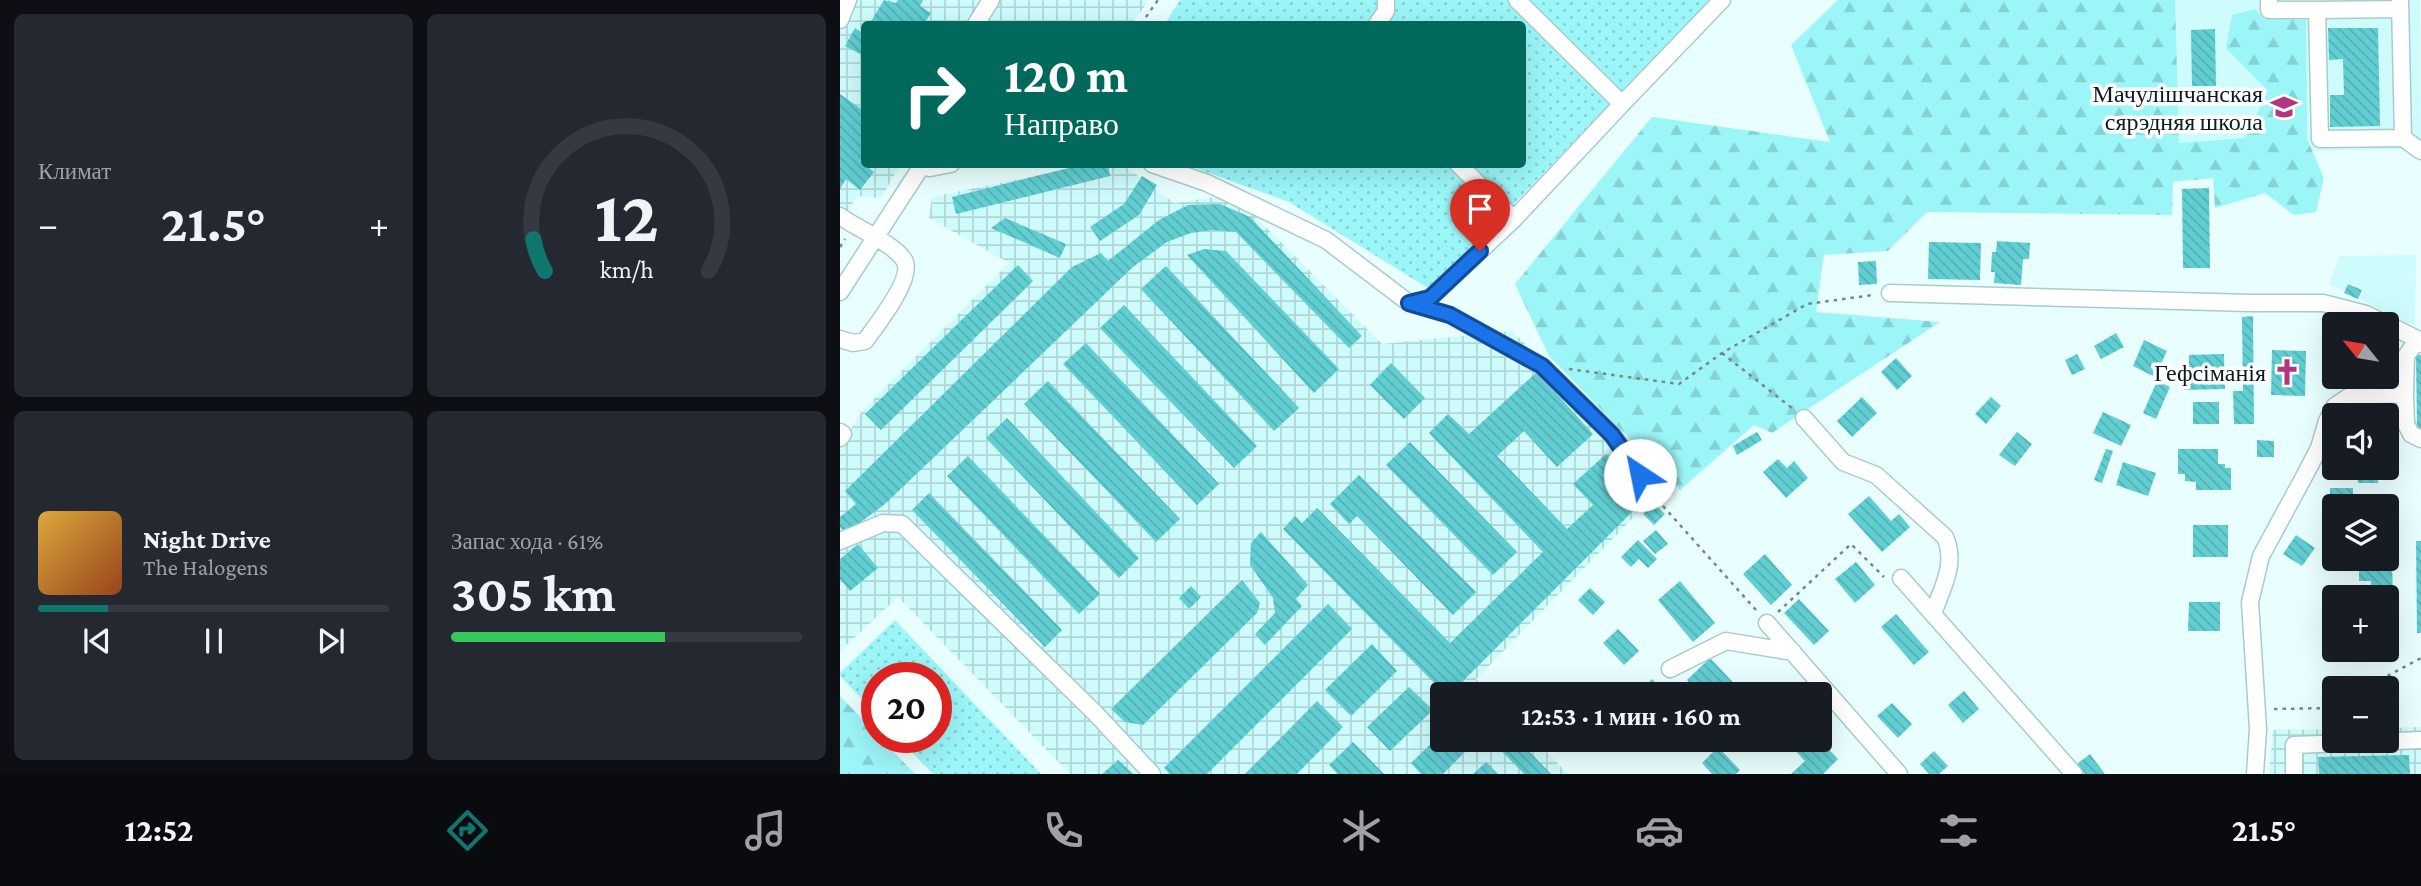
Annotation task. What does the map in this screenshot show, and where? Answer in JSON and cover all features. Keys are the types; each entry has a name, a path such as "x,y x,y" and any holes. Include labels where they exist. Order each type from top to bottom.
{"street":[{"path":"840,19 848,0"},
{"path":"978,21 991,0"},
{"path":"1379,21 1386,11 1386,0"},
{"path":"1517,0 1622,104"},
{"path":"1409,303 1430,298 1514,219 1722,0"},
{"path":"2269,0 2269,10 2318,10 2400,4 2403,138"},
{"path":"2318,10 2320,139 2403,138 2420,150"},
{"path":"840,291 921,168"},
{"path":"1164,168 1208,183 1325,240 1409,303 1450,315 1542,366 1612,435 1653,495"},
{"path":"1462,168 1514,219"},
{"path":"840,216 904,260 908,272 902,286 865,341 853,343 840,339"},
{"path":"1891,293 2323,303 2358,312"},
{"path":"2399,330 2421,342"},
{"path":"2421,342 2413,346 2406,356 2405,394 2406,424 2411,434 2421,439"},
{"path":"2255,774 2256,710 2250,602 2261,556 2315,456 2326,421 2335,406 2350,396 2405,394"},
{"path":"1804,418 1843,462 1876,475 1945,537 1951,551 1951,566 1933,614"},
{"path":"840,432 843,434 840,438"},
{"path":"840,541 883,523 902,524 1095,713 1152,774"},
{"path":"1901,578 2074,774"},
{"path":"1767,622 1899,774"},
{"path":"1670,669 1726,641 1793,652"},
{"path":"2294,774 2294,746 2421,740"}],"path":[{"path":"1143,21 1158,0"},
{"path":"1569,369 1679,384 1721,353 1807,304 1891,293"},
{"path":"1721,353 1804,418"},
{"path":"1653,495 1767,622 1851,544 1889,581 1901,578"},
{"path":"2387,676 2421,658"},
{"path":"2256,710 2322,708"}],"shaded area":[{"path":"840,0 1149,0 1134,21 861,21 861,168 898,168 881,198 857,196 840,223"},
{"name":"Мачулішчанская сярэдняя школа","path":"2146,0 2420,0 2421,149 2149,154"},
{"path":"1073,168 1127,168 1174,203 1215,197 1254,215 1382,344 1512,331 1667,483 1476,679 1479,682 1430,682 1430,752 1547,752 1568,774 1070,774 898,597 840,651 840,447 862,411 1009,263 929,218 932,197"},
{"path":"2416,255 2415,326 2399,318 2399,312 2386,312 2360,299 2363,289 2348,282 2343,291 2329,284 2340,256"},
{"path":"2421,727 2421,774 2269,774 2273,730 2322,729 2322,753 2399,753 2399,728"}],"green space":[{"path":"1180,0 1710,0 1431,290 1289,202 1195,168 1526,168 1526,21 1167,21"},
{"path":"1838,0 2175,0 2179,143 2245,138 2268,91 2226,48 2232,15 2255,9 2264,19 2306,20 2307,139 2324,178 2316,212 2294,215 2265,193 2215,208 2213,178 2173,182 2172,215 1927,212 1888,251 1824,255 1816,312 1940,322 1772,433 1754,425 1680,490 1549,356 1515,284 1652,117 1830,142 1791,45"},
{"path":"895,620 935,662 861,662 861,698 840,673"},
{"path":"952,680 1041,774 933,774 913,753 952,753"},
{"path":"840,696 861,718 861,753 895,753 915,774 840,774"}],"building":[{"path":"884,0 896,3 898,0 923,0 920,6 931,13 926,21 871,21"},
{"path":"855,28 861,32 861,54 845,46"},
{"path":"2328,28 2378,28 2380,126 2330,127 2330,95 2344,95 2343,59 2329,60"},
{"path":"2215,29 2216,86 2192,86 2191,30"},
{"path":"840,94 861,109 861,168 869,168 874,172 860,190 846,179 840,189"},
{"path":"1069,168 1109,168 1110,176 956,214 952,197"},
{"path":"1142,176 1157,185 1139,215 1100,241 1090,227 1124,204"},
{"path":"2209,188 2210,268 2183,268 2182,189"},
{"path":"1220,204 1250,217 1362,336 1349,348 1236,232 1212,230 1191,233 1167,242 1133,267 885,504 845,534 840,527 840,517 856,504 845,491 1072,267 1101,253 1108,261 1159,220 1188,205"},
{"path":"1005,218 1066,244 1060,258 991,228"},
{"path":"1997,241 2030,243 2029,259 2023,259 2021,285 1994,283 1995,272 1991,272 1992,252 1996,252"},
{"path":"1929,242 1981,243 1980,280 1928,279"},
{"path":"1204,249 1226,251 1339,369 1314,393 1187,255"},
{"path":"1876,261 1877,284 1859,285 1858,262"},
{"path":"1018,265 1033,281 881,430 865,414"},
{"path":"1166,266 1299,408 1274,431 1141,289"},
{"path":"2348,284 2362,290 2358,299 2344,293"},
{"path":"1124,305 1257,446 1234,468 1100,328"},
{"path":"2253,316 2254,424 2234,424 2233,391 2243,391 2242,317"},
{"path":"2116,333 2124,347 2101,359 2094,346"},
{"path":"2144,340 2167,351 2155,377 2133,366"},
{"path":"1086,343 1219,484 1197,505 1063,364"},
{"path":"2272,350 2306,351 2305,396 2271,395"},
{"path":"2077,354 2085,369 2072,375 2065,360"},
{"path":"2224,354 2225,389 2184,390 2183,370 2189,369 2189,355"},
{"path":"2416,355 2421,355 2421,429 2417,429"},
{"path":"1896,358 1912,376 1897,390 1881,372"},
{"path":"1391,363 1425,398 1404,419 1370,385"},
{"path":"1537,372 1593,434 1557,467 1524,431 1497,456 1567,529 1593,505 1573,484 1606,454 1647,497 1462,682 1433,682 1283,529 1295,516 1302,523 1317,508 1450,643 1543,552 1429,433 1448,414 1469,434"},
{"path":"1048,381 1180,519 1156,542 1024,404"},
{"path":"2157,381 2170,387 2156,419 2143,413"},
{"path":"1862,397 1877,413 1852,437 1837,421"},
{"path":"1991,397 2001,406 1986,424 1975,414"},
{"path":"2193,402 2219,402 2219,424 2193,424"},
{"path":"2103,412 2131,425 2121,446 2093,433"},
{"path":"1007,418 1139,558 1119,578 986,438"},
{"path":"1757,432 1762,440 1737,455 1733,446"},
{"path":"2017,432 2032,444 2015,466 1999,455"},
{"path":"2257,440 2274,441 2274,457 2257,457"},
{"path":"1410,442 1517,552 1493,575 1386,465"},
{"path":"2106,449 2113,451 2102,483 2094,480"},
{"path":"2178,449 2218,449 2218,464 2231,468 2231,490 2196,490 2196,482 2185,481 2185,474 2178,474"},
{"path":"968,456 1100,594 1079,614 947,476"},
{"path":"1778,459 1787,468 1794,461 1808,478 1786,498 1763,472"},
{"path":"2123,462 2156,473 2148,496 2116,485"},
{"path":"1359,475 1476,592 1453,615 1357,516 1349,524 1330,504"},
{"path":"2358,480 2378,480 2378,483 2358,483"},
{"path":"2330,488 2353,488 2353,494 2330,494"},
{"path":"929,493 1062,630 1045,647 912,510"},
{"path":"1869,496 1891,521 1899,514 1910,527 1882,552 1848,514"},
{"path":"1654,503 1665,514 1654,525 1643,514"},
{"path":"2193,525 2228,525 2228,557 2193,557"},
{"path":"1656,530 1668,544 1655,554 1643,541"},
{"path":"1261,532 1308,585 1296,599 1302,606 1265,645 1255,634 1275,613 1273,598 1250,565 1251,543"},
{"path":"2296,535 2315,548 2302,566 2283,554"},
{"path":"1638,540 1657,559 1648,568 1639,559 1631,567 1621,557"},
{"path":"2416,541 2421,541 2421,633 2417,633"},
{"path":"858,544 878,568 850,591 840,579 840,559"},
{"path":"1765,554 1792,585 1771,605 1743,574"},
{"path":"1856,562 1875,585 1855,603 1835,579"},
{"path":"2359,571 2392,571 2393,585 2371,585 2371,581 2359,581"},
{"path":"1242,580 1260,603 1257,613 1143,725 1125,722 1111,709"},
{"path":"1680,581 1715,623 1693,642 1658,600"},
{"path":"1191,586 1201,597 1189,609 1179,598"},
{"path":"1590,588 1605,602 1593,615 1578,600"},
{"path":"1799,599 1829,631 1814,645 1784,613"},
{"path":"2189,602 2220,602 2220,631 2188,631"},
{"path":"1328,604 1352,629 1207,774 1170,774 1164,768"},
{"path":"1896,614 1929,652 1914,665 1881,627"},
{"path":"1618,629 1639,651 1624,665 1603,643"},
{"path":"1372,644 1397,671 1351,716 1325,690"},
{"path":"1710,658 1733,682 1689,682 1687,680"},
{"path":"1409,687 1430,707 1430,713 1390,751 1367,727"},
{"path":"1964,691 1979,709 1963,723 1948,705"},
{"path":"1317,701 1343,727 1297,774 1245,774"},
{"path":"1892,703 1912,724 1898,738 1877,716"},
{"path":"1353,742 1384,774 1338,774 1329,765"},
{"path":"1430,745 1430,752 1465,752 1443,774 1421,774 1411,763"},
{"path":"1934,751 1948,766 1939,774 1929,774 1920,764"},
{"path":"1503,752 1530,752 1551,774 1524,774"},
{"path":"1713,752 1723,752 1740,770 1736,774 1712,774 1702,763"},
{"path":"1796,752 1831,752 1838,759 1823,774 1791,774 1805,761"},
{"path":"2090,754 2105,774 2085,774 2077,764"},
{"path":"2409,755 2410,774 2319,774 2318,757"},
{"path":"1118,760 1133,774 1102,774"},
{"path":"1486,762 1498,774 1473,774"}],"place":[{"name":"Мачулішчанская сярэдняя школа","path":"2284,107"},
{"name":"Гефсіманія","path":"2287,372"}],"route":[{"path":"1480,251 1430,298 1409,303 1450,315 1542,366 1612,435 1640,475"}]}
